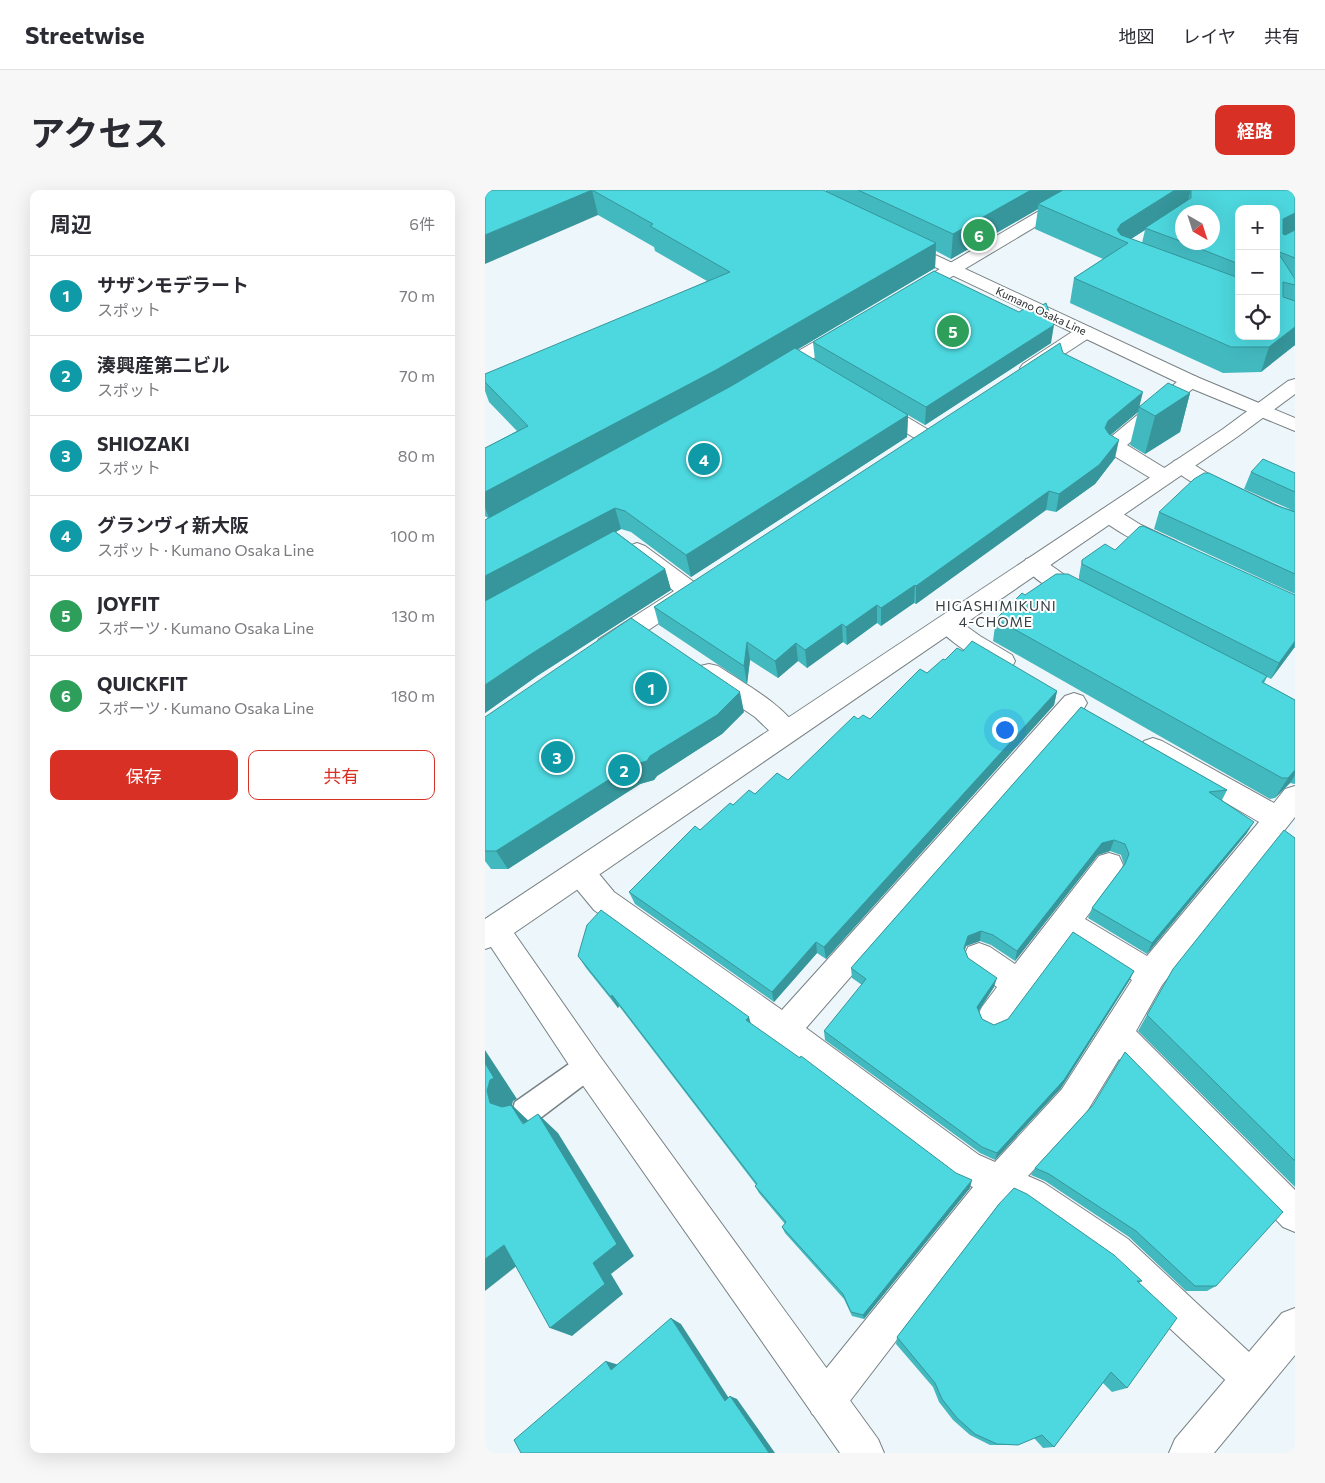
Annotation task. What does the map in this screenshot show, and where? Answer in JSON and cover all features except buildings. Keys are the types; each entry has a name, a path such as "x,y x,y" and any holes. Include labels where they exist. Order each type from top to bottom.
{"street":[{"path":"898,300 1086,190"},
{"name":"Kumano Osaka Line","path":"882,235 1190,381 1295,425"},
{"path":"759,382 865,320"},
{"path":"1013,379 1085,332"},
{"path":"797,360 814,370"},
{"path":"1190,381 1113,446 1173,472 1205,480 1295,523"},
{"path":"864,1453 488,927 580,872 1173,472 1295,385"},
{"path":"857,396 925,436"},
{"path":"1109,515 1133,530 1187,556"},
{"path":"589,657 698,585 622,539"},
{"path":"1034,565 1058,582 1102,605"},
{"path":"947,624 971,642 1022,673"},
{"path":"638,625 658,640"},
{"path":"691,661 764,710 787,732"},
{"path":"784,1030 1073,703"},
{"path":"826,1400 979,1205 1074,1100 1117,1034 1151,976 1286,808 1133,737"},
{"path":"993,1017 1109,864"},
{"path":"580,872 604,901 784,1030 967,1167 1032,1195 1115,1252 1251,1378"},
{"path":"1065,922 1151,976"},
{"path":"979,957 1018,984"},
{"path":"1117,1034 1295,1215"},
{"path":"1189,1453 1295,1326"}],"lane":[{"path":"525,1112 588,1066"}],"place":[{"name":"QUICKFIT","path":"979,235"},
{"name":"JOYFIT","path":"953,331"},
{"name":"グランヴィ新大阪","path":"704,459"},
{"name":"サザンモデラート","path":"651,688"},
{"name":"SHIOZAKI","path":"557,757"},
{"name":"湊興産第二ビル","path":"624,770"}],"district":[{"name":"HIGASHIMIKUNI 4-CHOME","path":"996,614"}]}
